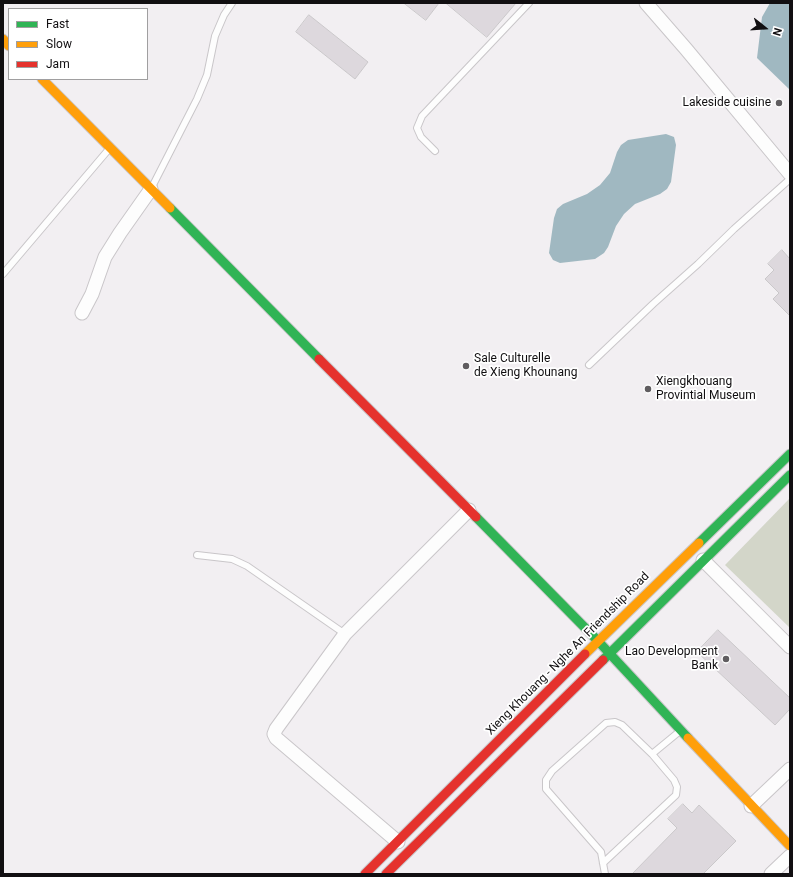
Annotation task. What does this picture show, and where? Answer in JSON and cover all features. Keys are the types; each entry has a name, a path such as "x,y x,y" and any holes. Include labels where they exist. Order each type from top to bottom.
{"street":[{"path":"646,3 790,174"},
{"path":"43,80 598,641 790,846"},
{"path":"82,314 92,294 106,257 120,233 151,189"},
{"name":"Xieng Khouang - Nghe An Friendship Road","path":"365,874 598,641 790,454"},
{"path":"386,874 790,475"},
{"path":"398,842 276,738 274,734 276,728 345,634 469,510"},
{"path":"703,560 790,647"},
{"path":"751,806 790,769"},
{"path":"771,874 790,856"}],"lane":[{"path":"151,189 197,99 207,75 215,36 224,15 232,3"},
{"path":"435,151 421,137 417,128 422,116 529,3"},
{"path":"3,274 110,147"},
{"path":"589,365 734,229 790,179"},
{"path":"197,555 232,559 247,566 345,634"},
{"path":"603,862 676,795 677,788 674,780 652,754 622,725 615,722 606,723 552,771 546,780 546,789 601,852 605,874"},
{"path":"652,754 681,730"}],"shaded area":[{"path":"790,498 790,628 725,565"}],"water":[{"path":"770,3 790,3 790,90 757,58 762,17"},
{"path":"666,134 674,137 676,145 671,182 667,189 660,194 635,204 624,214 616,226 608,247 604,253 595,259 560,263 553,260 549,253 554,218 557,209 563,204 587,194 600,185 610,173 621,145 628,140"}],"building":[{"path":"404,3 439,3 426,20"},
{"path":"446,3 516,3 487,37"},
{"path":"309,15 368,62 355,79 296,32"},
{"path":"782,250 790,259 790,316 773,299 779,293 765,279 774,270 768,264"},
{"path":"718,630 790,698 790,709 775,725 697,652"},
{"path":"683,804 692,813 699,805 736,841 703,874 632,874 677,828 668,819"}],"traffic: fast":[{"path":"170,208 319,359"},
{"path":"699,543 790,454"},
{"path":"603,660 790,475"},
{"path":"476,517 598,641 688,738"}],"traffic: slow":[{"path":"3,39 8,45"},
{"path":"43,80 170,208"},
{"path":"585,654 699,543"},
{"path":"688,738 790,846"}],"traffic: jam":[{"path":"319,359 476,517"},
{"path":"365,874 585,654"},
{"path":"386,874 603,660"}],"place":[{"name":"Lakeside cuisine","path":"779,103"},
{"name":"Sale Culturelle de Xieng Khounang","path":"466,366"},
{"name":"Xiengkhouang Provintial Museum","path":"648,389"},
{"name":"Lao Development Bank","path":"726,659"}]}
